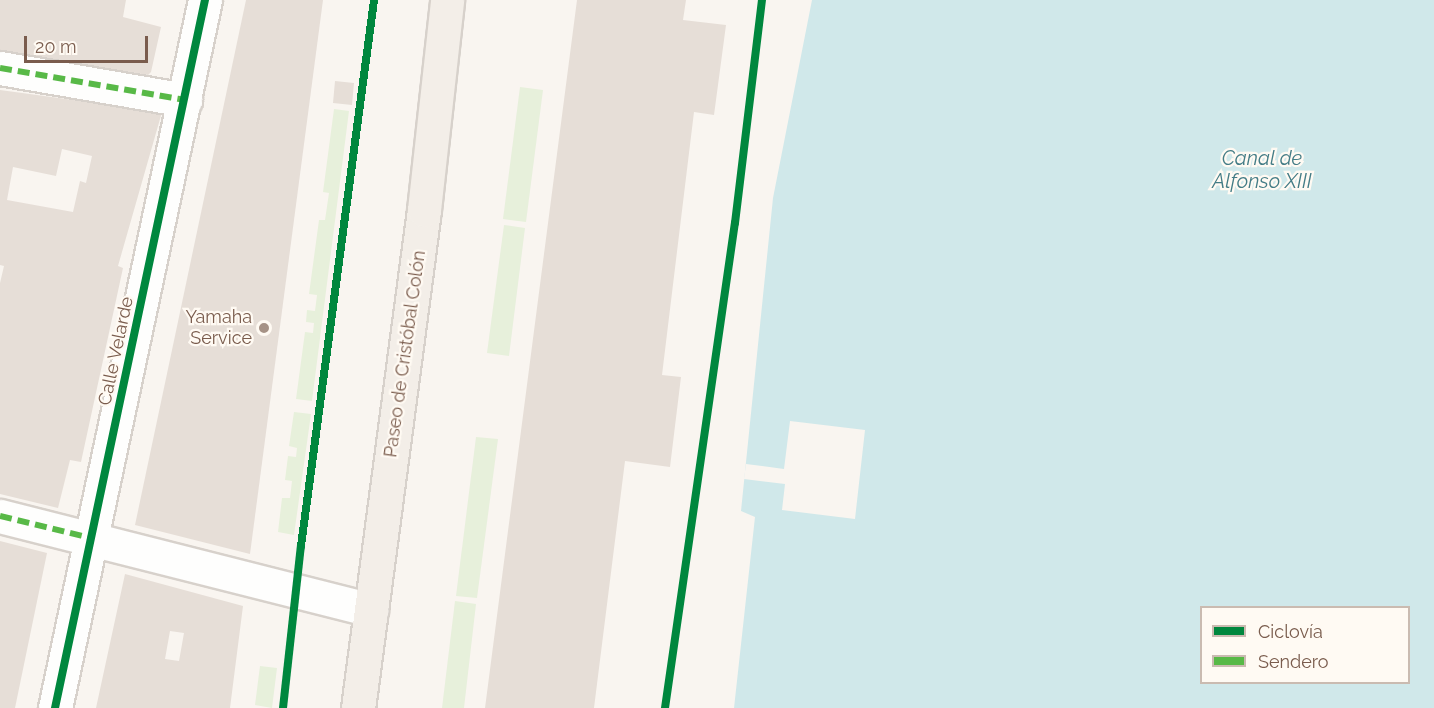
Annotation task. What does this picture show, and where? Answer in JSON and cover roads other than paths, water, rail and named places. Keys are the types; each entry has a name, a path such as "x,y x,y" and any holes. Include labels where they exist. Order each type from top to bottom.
{"main road":[{"name":"Paseo de Cristóbal Colón","path":"358,708 424,210 447,0"}],"street":[{"name":"Calle Velarde","path":"55,708 205,0"},
{"path":"0,68 185,100"},
{"path":"0,516 371,610"}],"water":[{"name":"Canal de Alfonso XIII","path":"812,0 1434,0 1434,708 734,708 755,517 741,511 773,198"}],"place":[{"name":"Yamaha Service","path":"264,328"}]}
